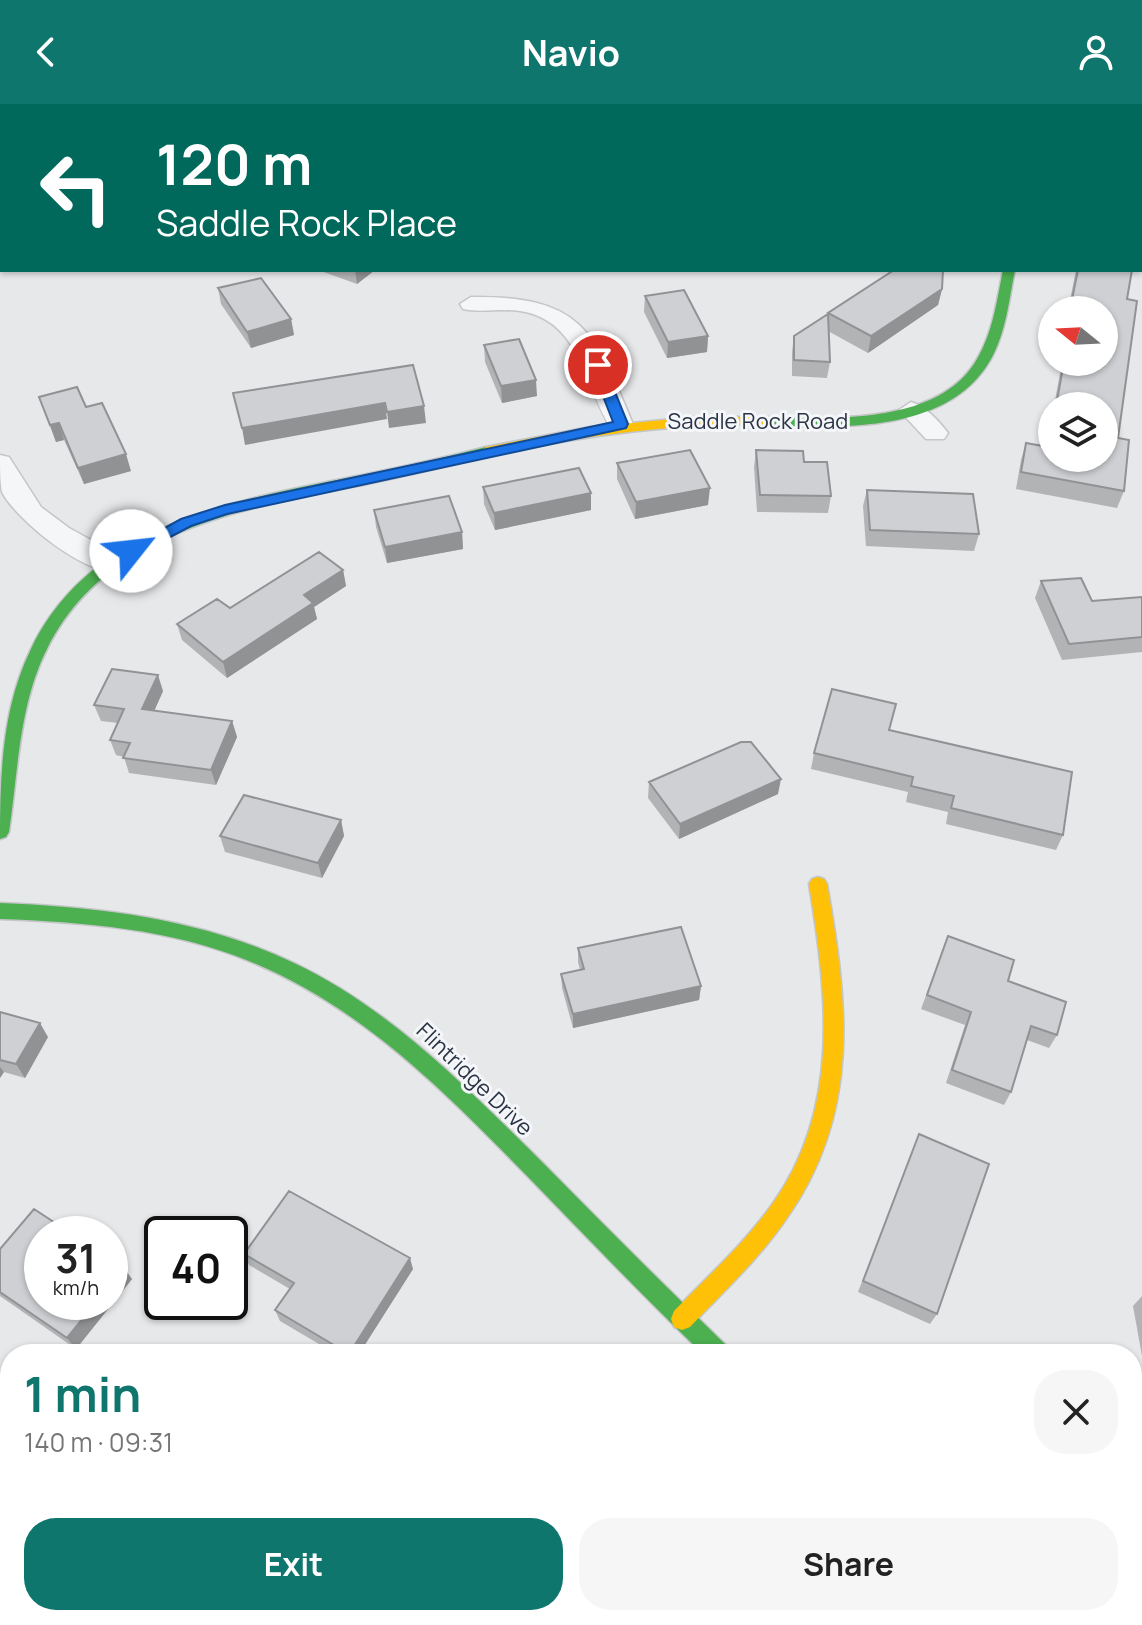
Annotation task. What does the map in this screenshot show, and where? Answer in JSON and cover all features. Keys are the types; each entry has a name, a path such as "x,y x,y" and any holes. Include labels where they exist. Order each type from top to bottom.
{"street":[{"name":"Saddle Rock Road","path":"0,832 27,684 37,654 65,606 112,564 150,539 225,510 621,424 713,418 845,423 911,410 954,392 981,368 989,350 1008,272"},
{"path":"471,304 523,304 568,326 598,365 621,424"},
{"path":"911,410 935,433"},
{"path":"0,463 12,491 28,513 112,564"},
{"path":"682,1319 792,1194 821,1133 837,1074 837,1016 818,884"},
{"name":"Flintridge Drive","path":"0,911 61,911 138,922 206,939 278,964 324,987 421,1056 708,1344"}],"building":[{"path":"891,272 943,272 942,289 871,336 828,313"},
{"path":"1078,272 1132,272 1127,299 1137,301 1118,438 1118,392 1059,392 1061,376 1118,376 1118,296 1073,296"},
{"path":"261,278 291,319 247,332 218,288"},
{"path":"684,290 708,336 668,342 645,296"},
{"path":"828,314 830,362 794,360 794,336"},
{"path":"519,339 536,380 501,386 484,345"},
{"path":"413,365 424,406 387,412 385,403 242,428 233,393"},
{"path":"77,387 86,407 102,403 126,454 78,468 59,423 50,425 39,397"},
{"path":"1118,438 1129,440 1124,491 1021,472 1026,443 1038,445 1038,472 1118,472"},
{"path":"690,450 710,488 636,502 617,463"},
{"path":"756,450 803,451 804,462 827,462 831,496 760,495"},
{"path":"579,468 591,493 494,513 483,487"},
{"path":"867,490 973,494 979,534 870,530"},
{"path":"449,496 462,532 385,547 374,510"},
{"path":"319,552 343,570 304,595 313,603 223,662 177,624 217,599 230,608"},
{"path":"1081,578 1092,601 1142,597 1142,637 1069,644 1041,581"},
{"path":"112,669 158,675 142,709 232,721 211,770 123,758 130,743 110,740 124,709 94,705"},
{"path":"832,689 896,704 889,730 1072,772 1063,835 951,808 954,796 911,786 913,777 814,753"},
{"path":"741,742 751,742 781,779 680,824 649,782"},
{"path":"244,795 341,820 318,863 220,836"},
{"path":"681,927 701,986 573,1014 561,974 584,969 578,948"},
{"path":"948,936 1014,960 1008,981 1066,1002 1057,1035 1031,1026 1011,1092 952,1070 971,1012 927,995"},
{"path":"0,1012 40,1023 16,1064 0,1060"},
{"path":"919,1134 989,1164 937,1314 863,1281"},
{"path":"289,1191 410,1258 355,1344 332,1344 275,1310 294,1283 248,1256 248,1248"},
{"path":"34,1209 45,1216 28,1216"},
{"path":"24,1221 24,1308 0,1292 0,1249"},
{"path":"41,1320 82,1320 67,1338"}],"traffic: fast":[{"path":"766,421 820,422 880,418 936,402 959,388 985,358 998,321 1009,272"},
{"path":"0,832 14,738 30,669 65,606 98,573 137,546 180,526 226,510 486,452"},
{"path":"0,911 111,919 183,932 254,954 323,988 389,1033 450,1086 709,1344"}],"traffic: slow":[{"path":"486,452 556,437 660,423 766,421"},
{"path":"682,1319 779,1213 810,1160 824,1122 832,1084 834,1004 818,884"}],"route":[{"path":"131,551 186,522 225,510 621,424 598,365"}]}
